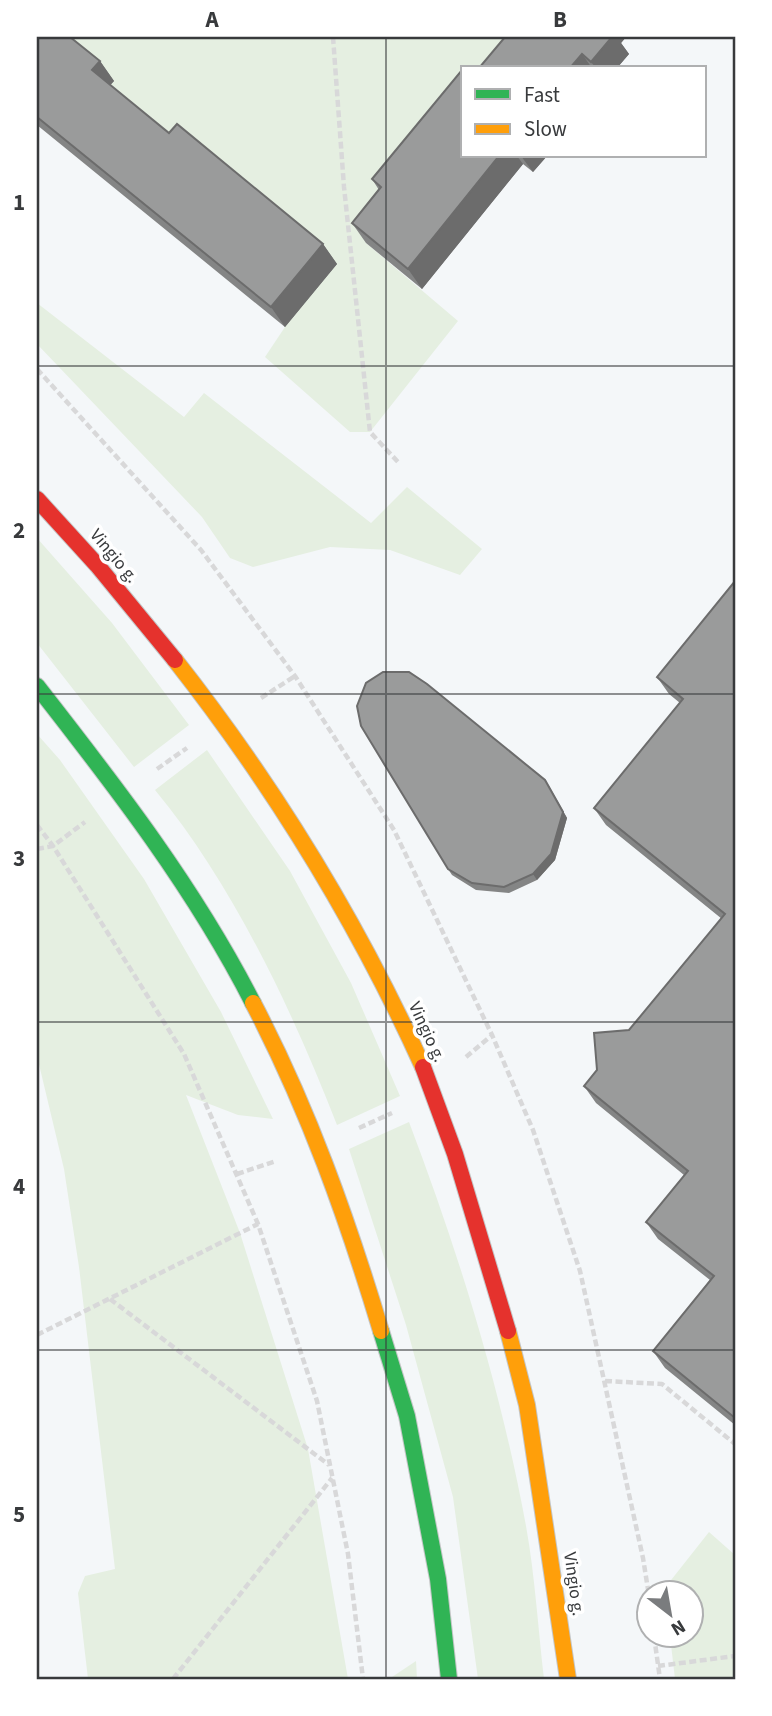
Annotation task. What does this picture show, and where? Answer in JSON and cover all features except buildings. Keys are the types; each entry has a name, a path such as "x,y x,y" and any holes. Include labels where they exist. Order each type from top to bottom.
{"main road":[{"name":"Vingio g.","path":"37,499 91,556 224,722 271,789 332,887 384,984 431,1087 466,1190 523,1384 554,1571 568,1679"},
{"path":"37,686 121,794 225,948 273,1041 319,1146 352,1236 407,1416 439,1579 449,1679"}],"path":[{"path":"333,37 344,187 370,432 398,461"},
{"path":"37,849 53,846 121,794 295,676"},
{"path":"37,825 53,846 184,1054 258,1224 317,1401 348,1554 363,1679"},
{"path":"237,1174 319,1146 398,1111 492,1035"},
{"path":"37,1335 258,1224"},
{"path":"110,1299 330,1465"},
{"path":"605,1381 663,1384 735,1444"},
{"path":"173,1679 332,1478"},
{"path":"656,1650 660,1679"},
{"path":"658,1667 735,1656"}],"green space":[{"path":"60,37 536,37 512,66 461,66 461,109 366,243 458,321 370,432 350,432 265,357 285,327 183,153 106,90 113,81"},
{"path":"37,303 184,417 204,393 371,523 407,487 482,549 460,575 390,550 330,547 253,567 230,558 202,517 37,344"},
{"path":"37,538 112,623 189,725 134,767 37,643"},
{"path":"37,734 60,760 144,879 221,1012 273,1119 238,1115 186,1095 240,1233 308,1449 348,1679 88,1679 78,1593 85,1576 115,1569 79,1267 64,1169 37,1056"},
{"path":"207,750 290,871 351,983 400,1096 337,1125 301,1038 259,950 210,866 155,790"},
{"path":"409,1122 461,1270 504,1423 529,1545 544,1679 478,1679 453,1497 406,1325 349,1149"},
{"path":"709,1532 735,1555 735,1679 675,1679 672,1650 706,1650 706,1580 671,1580"},
{"path":"416,1661 417,1679 389,1679"}],"traffic: fast":[{"path":"37,686 125,801 180,879 253,1003"},
{"path":"381,1331 407,1416 438,1579 449,1679"}],"traffic: slow":[{"path":"175,660 246,756 311,856 342,907 423,1067"},
{"path":"253,1003 309,1123 381,1331"},
{"path":"508,1331 527,1405 568,1679"}],"traffic: jam":[{"path":"37,499 97,565 175,660"},
{"path":"423,1067 455,1154 508,1331"}]}
